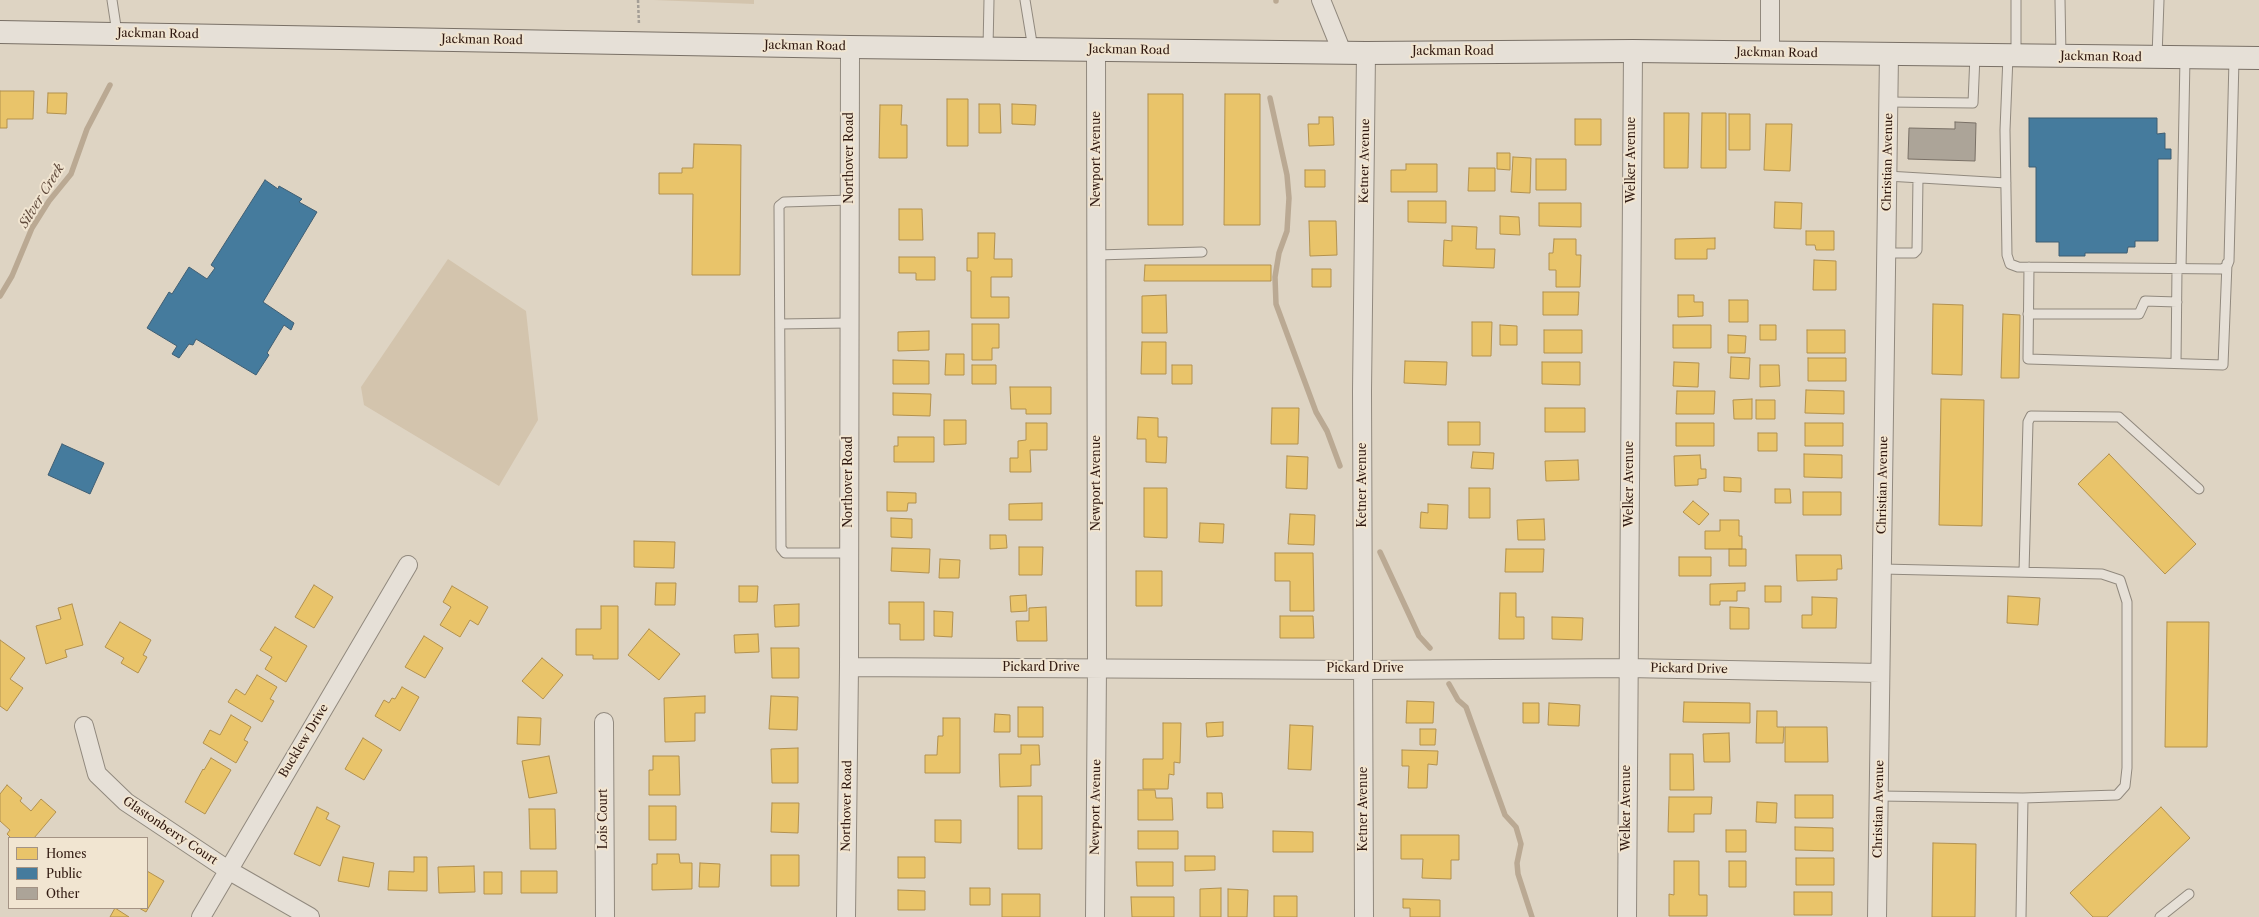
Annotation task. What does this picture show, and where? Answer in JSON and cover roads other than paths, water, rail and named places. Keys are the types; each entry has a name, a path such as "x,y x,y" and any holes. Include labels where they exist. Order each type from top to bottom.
{"main road":[{"name":"Jackman Road","path":"0,32 850,47 1366,53 1632,51 2234,59 2259,58"}],"street":[{"path":"1321,0 1342,52"},
{"path":"1770,0 1770,53"},
{"name":"Northover Road","path":"846,917 849,667 850,47"},
{"name":"Newport Avenue","path":"1095,917 1097,668 1096,49"},
{"name":"Welker Avenue","path":"1627,917 1632,51"},
{"name":"Ketner Avenue","path":"1364,917 1365,670 1362,391 1366,53"},
{"name":"Christian Avenue","path":"1877,917 1889,54"},
{"name":"Bucklew Drive","path":"201,917 408,565"},
{"name":"Pickard Drive","path":"849,667 1365,670 1628,668 1880,673"},
{"name":"Lois Court","path":"604,722 605,917"},
{"name":"Glastonberry Court","path":"84,726 97,774 126,802 228,870 310,917"}],"lane":[{"path":"112,0 117,33"},
{"path":"988,48 989,0"},
{"path":"1025,0 1033,49"},
{"path":"2016,0 2006,182 2007,255 2010,264 2018,267 2222,269 2228,262"},
{"path":"2060,0 2061,56"},
{"path":"2156,57 2159,0"},
{"path":"1888,102 1973,103 1975,55"},
{"path":"2176,363 2185,58"},
{"path":"2029,267 2028,359 2223,365 2228,262 2234,59"},
{"path":"1887,176 2006,182"},
{"path":"1887,253 1914,253 1917,250 1918,178"},
{"path":"849,553 785,553 781,548 779,206 784,202 850,200"},
{"path":"1097,254 1202,252"},
{"path":"2028,314 2139,314 2145,302 2177,302"},
{"path":"780,324 850,323"},
{"path":"2024,572 2028,422 2031,416 2119,417 2199,489"},
{"path":"1879,796 2023,798 2116,795 2125,786 2127,768 2127,602 2120,580 2102,574 1882,569"},
{"path":"2021,917 2023,798"},
{"path":"2160,917 2189,894"}],"waterway":[{"name":"Silver Creek","path":"0,296 12,276 32,228 49,201 71,174 87,129 110,85"},
{"path":"1270,98 1287,175 1289,198 1287,231 1279,253 1275,277 1276,304 1316,412 1327,431 1340,466"},
{"path":"1380,552 1419,636 1430,648"},
{"path":"1449,684 1458,700 1466,707 1505,815 1516,827 1521,844 1517,863 1518,874 1532,917"}]}
